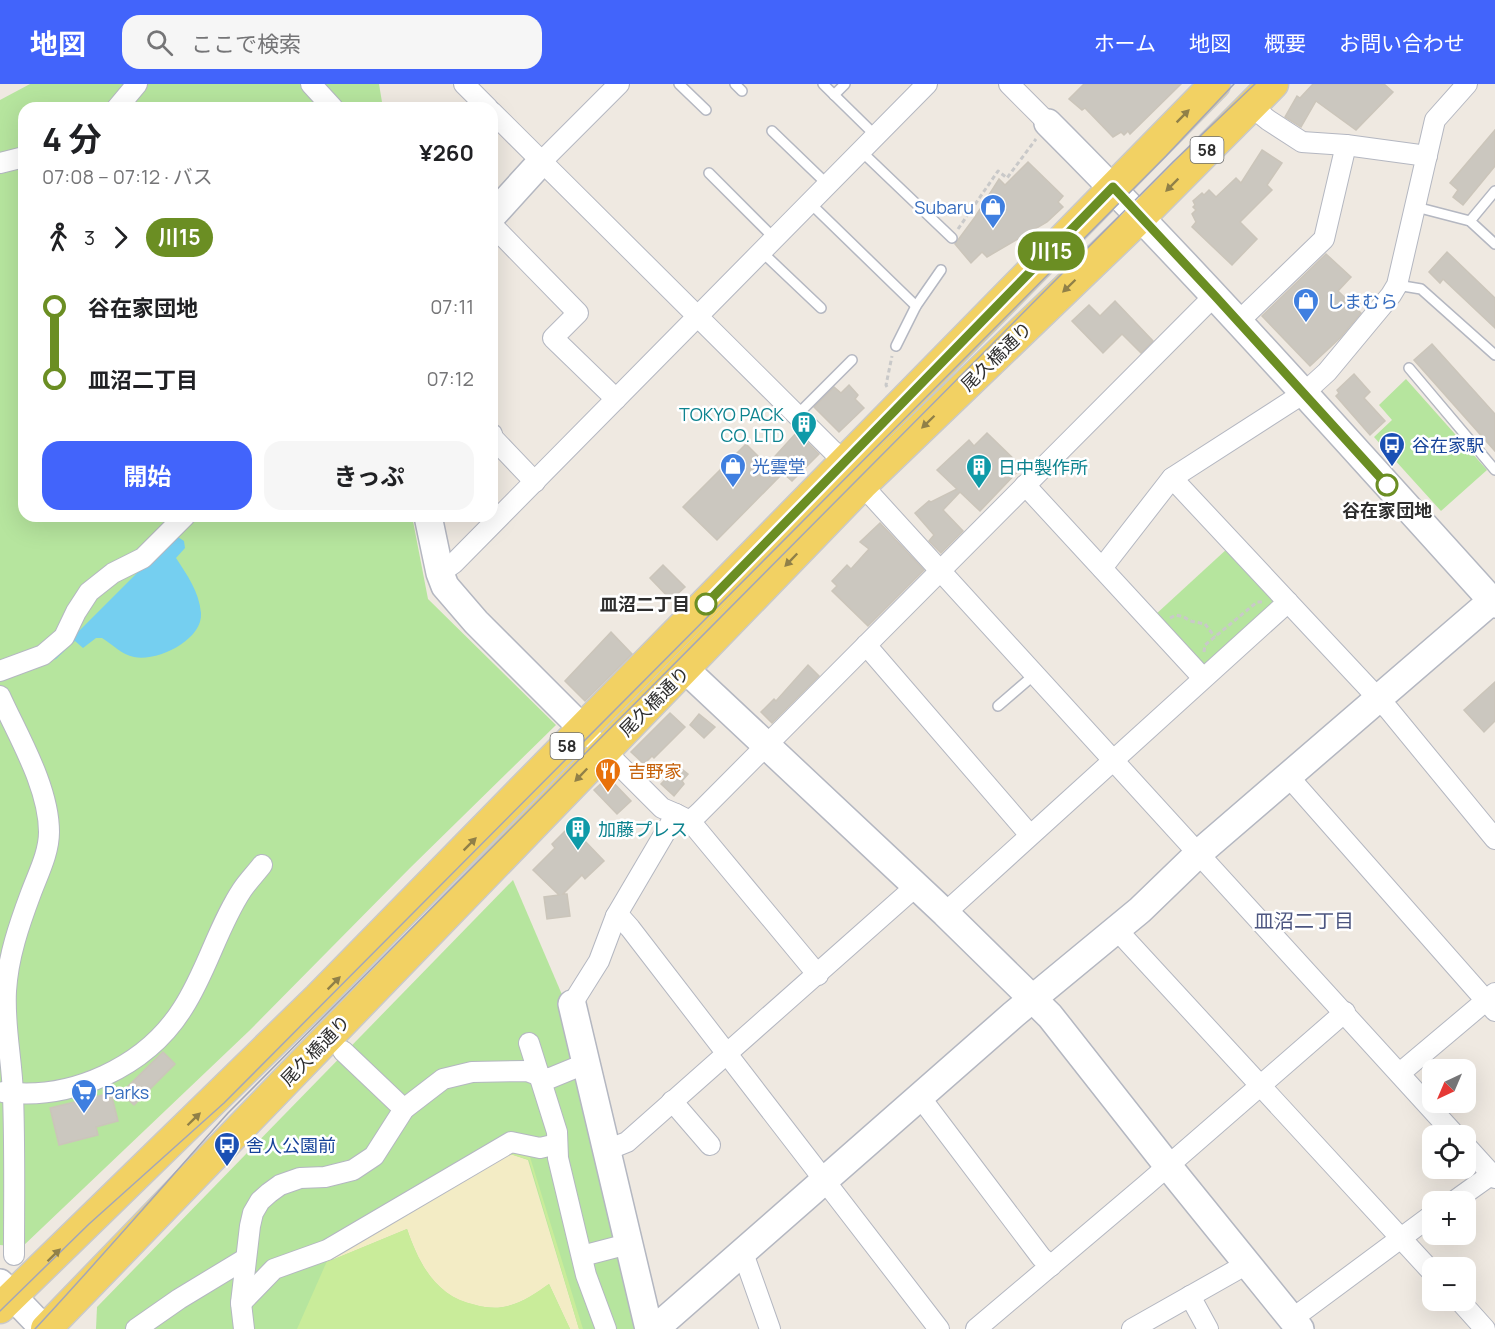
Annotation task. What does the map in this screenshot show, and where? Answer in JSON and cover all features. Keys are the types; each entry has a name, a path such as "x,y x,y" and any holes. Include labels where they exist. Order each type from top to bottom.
{"main road":[{"name":"尾久橋通り","path":"45,1329 604,751 686,670 854,474 900,407 1215,84"},
{"name":"尾久橋通り","path":"4,1296 318,998 583,729 854,474 1141,217 1273,84"}],"street":[{"path":"122,102 137,84"},
{"path":"311,84 328,102"},
{"path":"464,84 479,102"},
{"path":"498,210 542,161 619,84"},
{"path":"655,1329 1032,999 1140,910 1199,853 1377,698 1494,601 1113,187 1009,84"},
{"path":"1102,568 1172,478 1304,393 1328,372 1391,295 1396,285 1416,207 1435,120 1467,84"},
{"path":"498,519 876,136 919,86"},
{"path":"1251,106 1302,142 1346,145 1427,156"},
{"path":"498,121 542,161 798,414 1446,1125"},
{"path":"1238,322 1324,239 1346,145"},
{"path":"0,163 18,158"},
{"path":"498,222 578,313 553,338 616,399"},
{"path":"649,1329 572,1004 599,961 616,916 683,817 766,746 1215,296"},
{"path":"498,443 535,482"},
{"path":"1172,478 1377,698 1495,839"},
{"path":"1025,485 1203,678"},
{"path":"0,671 43,655 64,637 89,592 113,573 143,558 179,522"},
{"path":"429,522 445,586 476,622 662,808 683,817 818,975"},
{"path":"440,573 454,563 495,522"},
{"path":"945,913 1288,602"},
{"path":"866,645 1030,835"},
{"path":"686,670 945,913 1050,1016 1296,1324 1422,1222"},
{"path":"3,702 45,800 49,833 45,857 21,919 12,950 6,988 7,1092 14,1255"},
{"path":"1288,776 1492,1002 1400,1073"},
{"path":"7,1092 31,1094 86,1083 114,1071 138,1056 161,1037 183,1008 242,890 262,865"},
{"path":"607,1150 627,1142 917,887"},
{"path":"616,916 630,928 939,1329"},
{"path":"1117,930 1422,1261"},
{"path":"981,1327 1345,1012"},
{"path":"529,1043 557,1132 558,1158 586,1275 606,1329"},
{"path":"343,1051 404,1109"},
{"path":"244,1329 241,1303 245,1259 253,1213 260,1201 280,1185 300,1178 325,1177 353,1170 374,1156 404,1109 443,1079 472,1072 527,1071 548,1080 587,1063"},
{"path":"920,1097 1041,1257 1051,1266"},
{"path":"672,1101 710,1145"},
{"path":"241,1303 274,1269 327,1250 511,1142 540,1148 557,1144"},
{"path":"1470,1191 1493,1176 1476,1157"},
{"path":"582,1256 628,1244"},
{"path":"743,1253 770,1329"},
{"path":"136,1329 179,1299 245,1259"},
{"path":"1132,1329 1247,1264"},
{"path":"4,1296 45,1329"},
{"path":"1190,1296 1208,1329"},
{"path":"1469,1311 1485,1329"}],"lane":[{"path":"679,84 706,110"},
{"path":"823,84 876,136"},
{"path":"834,95 845,84"},
{"path":"772,131 828,184"},
{"path":"861,151 952,238"},
{"path":"709,173 820,308"},
{"path":"1470,221 1495,192"},
{"path":"810,203 916,306"},
{"path":"1416,207 1470,221 1495,244"},
{"path":"896,346 916,306 941,270"},
{"path":"1396,285 1421,289 1495,355"},
{"path":"798,414 852,360"},
{"path":"1409,368 1495,470"},
{"path":"998,706 1034,675"}],"path":[{"path":"952,238 998,171 1007,178 1048,123"},
{"path":"896,346 886,385 900,407"},
{"path":"1158,629 1169,618 1176,615 1205,624 1215,637"}],"green space":[{"path":"30,84 379,84 382,102 18,102 18,522 413,522 428,599 556,725 249,1031 22,1247 0,1245 0,100"},
{"path":"1406,379 1487,470 1441,511 1374,437 1392,420 1379,405"},
{"path":"1228,548 1274,599 1274,606 1210,663 1203,664 1155,615"},
{"path":"513,880 563,997 637,1329 96,1329 97,1307"},
{"path":"495,1146 530,1157 583,1329 579,1329 529,1160 495,1149 340,1242 332,1260 407,1229 417,1255 431,1277 450,1295 480,1306 500,1308 519,1302 549,1284 570,1329 297,1329 335,1243"}],"sand":[{"path":"495,1149 528,1160 579,1329 570,1329 549,1284 524,1300 500,1308 475,1305 450,1295 431,1277 417,1255 407,1229 332,1260 340,1242"}],"water":[{"path":"175,535 184,541 185,548 176,558 195,590 201,613 200,623 187,640 166,652 144,658 125,654 102,638 96,638 83,648 75,641 56,659 49,661"}],"building":[{"path":"1084,84 1181,84 1130,134 1128,131 1124,135 1121,132 1113,137 1085,108 1082,110 1069,99"},
{"path":"1313,84 1384,84 1393,92 1356,130 1316,101 1301,127 1285,117 1297,96 1300,98"},
{"path":"1495,130 1495,166 1463,205 1453,197 1458,190 1450,183"},
{"path":"1262,150 1282,163 1267,185 1272,190 1240,222 1257,239 1232,265 1192,227 1196,222 1192,214 1196,210 1193,207 1195,205 1193,201 1209,190 1216,197 1236,178 1241,183"},
{"path":"1028,162 1063,196 1058,202 1063,207 1047,222 987,257 982,252 971,263 955,244 999,179 1005,185"},
{"path":"1447,252 1495,298 1495,328 1443,279 1440,283 1429,272"},
{"path":"1326,254 1351,277 1338,291 1361,313 1340,338 1310,366 1262,316"},
{"path":"1115,301 1153,341 1141,353 1122,334 1103,353 1072,321 1089,305 1100,316"},
{"path":"1432,344 1495,414 1495,451 1414,360"},
{"path":"1354,374 1370,392 1364,398 1385,421 1370,435 1336,396 1339,393 1337,390"},
{"path":"849,385 858,395 855,399 864,408 839,432 814,407 834,387 841,393"},
{"path":"797,432 819,454 792,481 783,473 717,540 683,507 746,444 767,465"},
{"name":"日中製作所","path":"987,433 1022,467 980,511 960,492 943,510 963,531 941,553 929,541 934,535 915,513 929,501 957,489 937,470 969,440 974,446"},
{"path":"880,523 924,570 868,626 832,591 837,586 832,581 847,565 851,569 869,549 860,542"},
{"path":"663,565 685,587 671,600 650,578"},
{"path":"611,632 632,654 585,701 565,681"},
{"path":"808,665 819,676 772,723 761,712 774,699 776,701"},
{"path":"1495,682 1495,721 1484,732 1464,710"},
{"path":"670,713 685,727 654,758 652,756 644,764 631,752"},
{"path":"699,714 715,727 704,738 690,725"},
{"path":"678,766 688,774 682,781 684,784 674,796 661,784"},
{"path":"608,777 631,801 617,814 594,790"},
{"path":"567,829 581,843 584,840 604,861 585,879 582,875 563,894 567,894 570,916 547,919 544,897 559,895 533,870 555,848 552,844"},
{"path":"163,1052 175,1064 134,1105 121,1093"},
{"name":"Parks","path":"111,1093 118,1121 96,1127 98,1135 59,1145 50,1108"}],"tram line":[{"path":"0,1311 89,1224 224,1103 1166,156 1234,84"},
{"path":"35,1329 228,1113 1173,162 1255,84"}],"bus line":[{"name":"川15","path":"706,604 1113,187 1387,485"}],"place":[{"name":"Subaru","path":"993,230"},
{"name":"しまむら","path":"1306,324"},
{"name":"TOKYO PACK CO. LTD","path":"804,447"},
{"name":"谷在家駅","path":"1392,468"},
{"name":"谷在家団地","path":"1387,485"},
{"name":"光雲堂","path":"733,489"},
{"name":"日中製作所","path":"979,490"},
{"name":"皿沼二丁目","path":"706,604"},
{"name":"吉野家","path":"608,794"},
{"name":"加藤プレス","path":"578,852"},
{"name":"Parks","path":"84,1115"},
{"name":"舎人公園前","path":"227,1168"}],"district":[{"name":"皿沼二丁目","path":"1304,920"}]}
